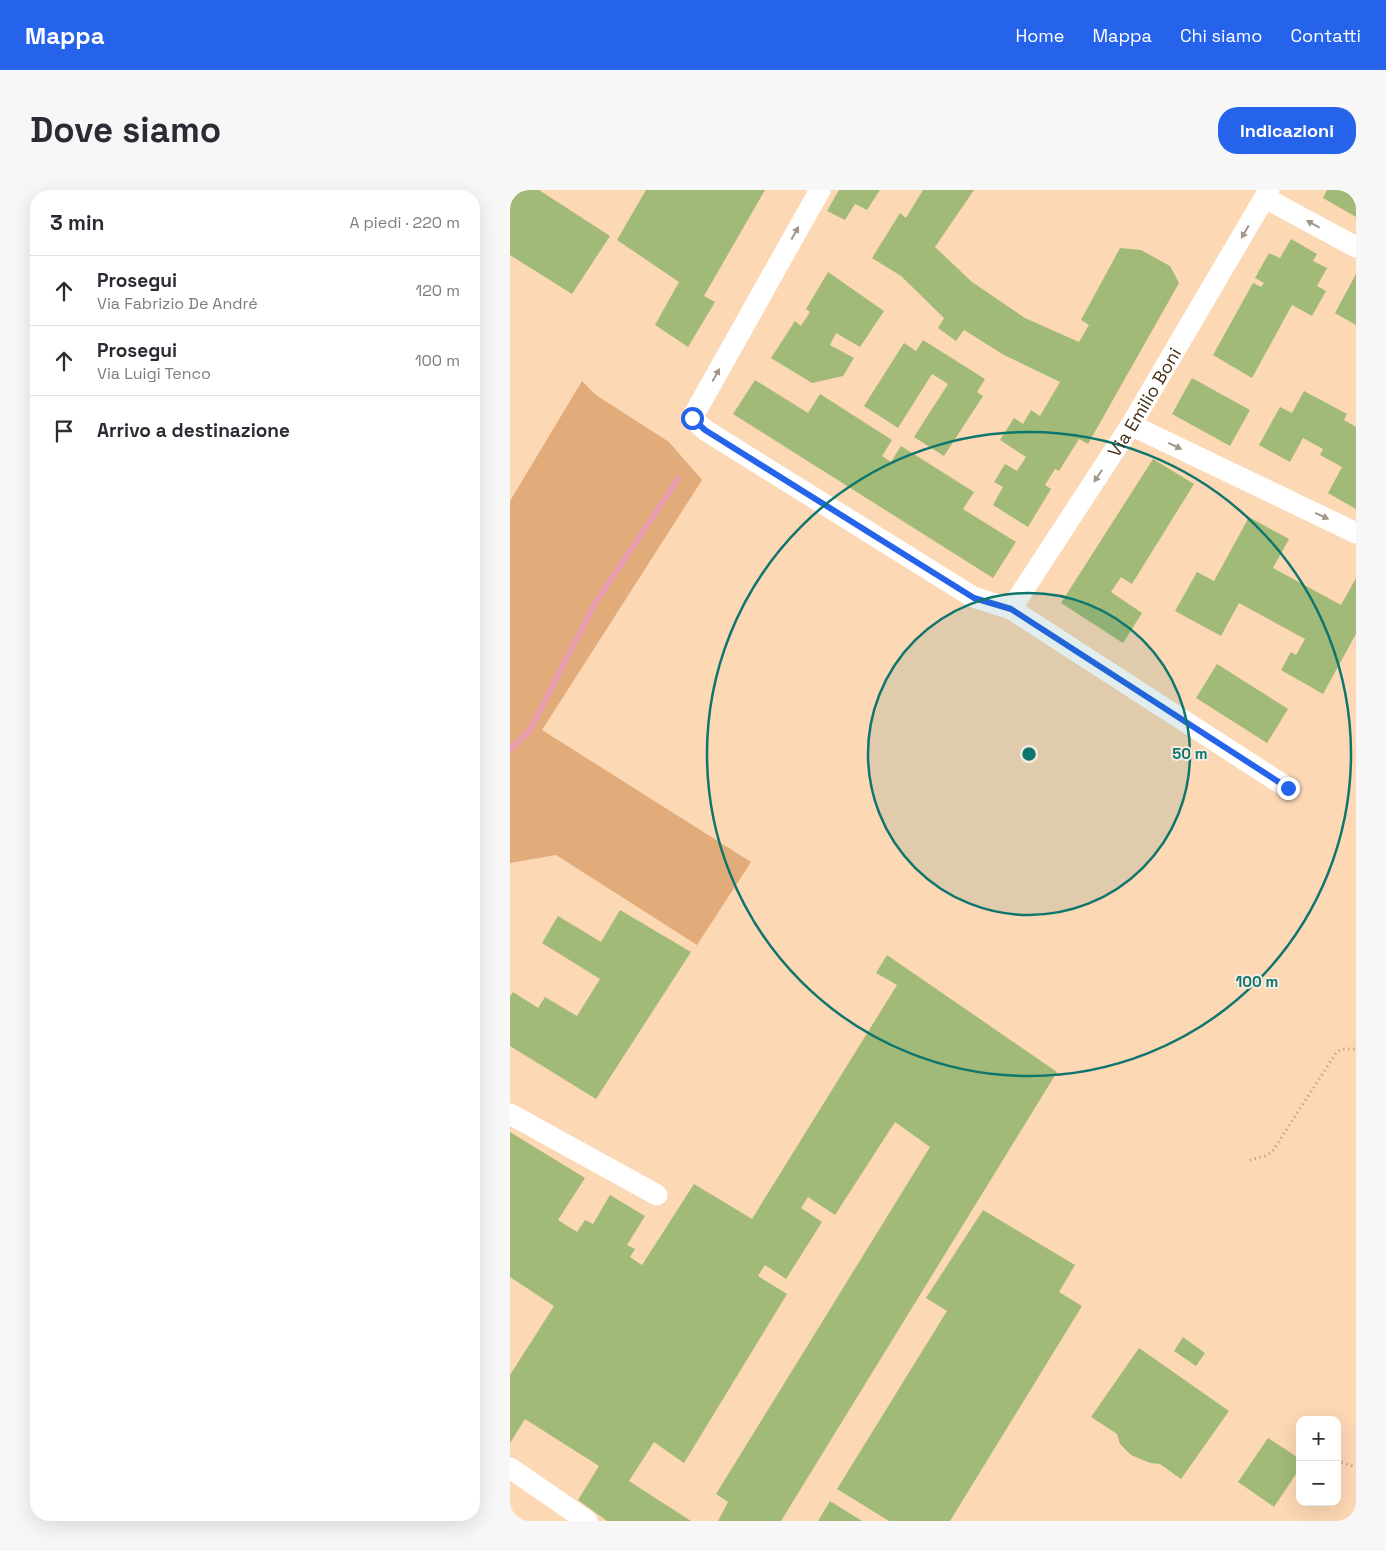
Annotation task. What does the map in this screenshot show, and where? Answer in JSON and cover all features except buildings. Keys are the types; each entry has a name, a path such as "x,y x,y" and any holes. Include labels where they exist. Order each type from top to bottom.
{"street":[{"path":"820,190 692,418 705,430 974,598 1011,609 1288,788"},
{"path":"1267,194 1356,248"},
{"name":"Via Emilio Boni","path":"1011,609 1131,426 1267,194"},
{"path":"1131,426 1356,533"},
{"path":"510,1114 657,1195"},
{"path":"510,1468 588,1521"}],"path":[{"path":"1250,1160 1258,1159 1272,1152 1336,1053 1342,1049 1356,1049"},
{"path":"1341,1462 1356,1467"}],"shaded area":[{"path":"582,381 596,395 669,442 702,480 542,730 751,862 697,945 556,855 510,863 510,501"}],"waterway":[{"path":"510,750 530,730 595,603 678,479"}],"route":[{"path":"692,418 705,430 974,598 1011,609 1288,788"}]}
